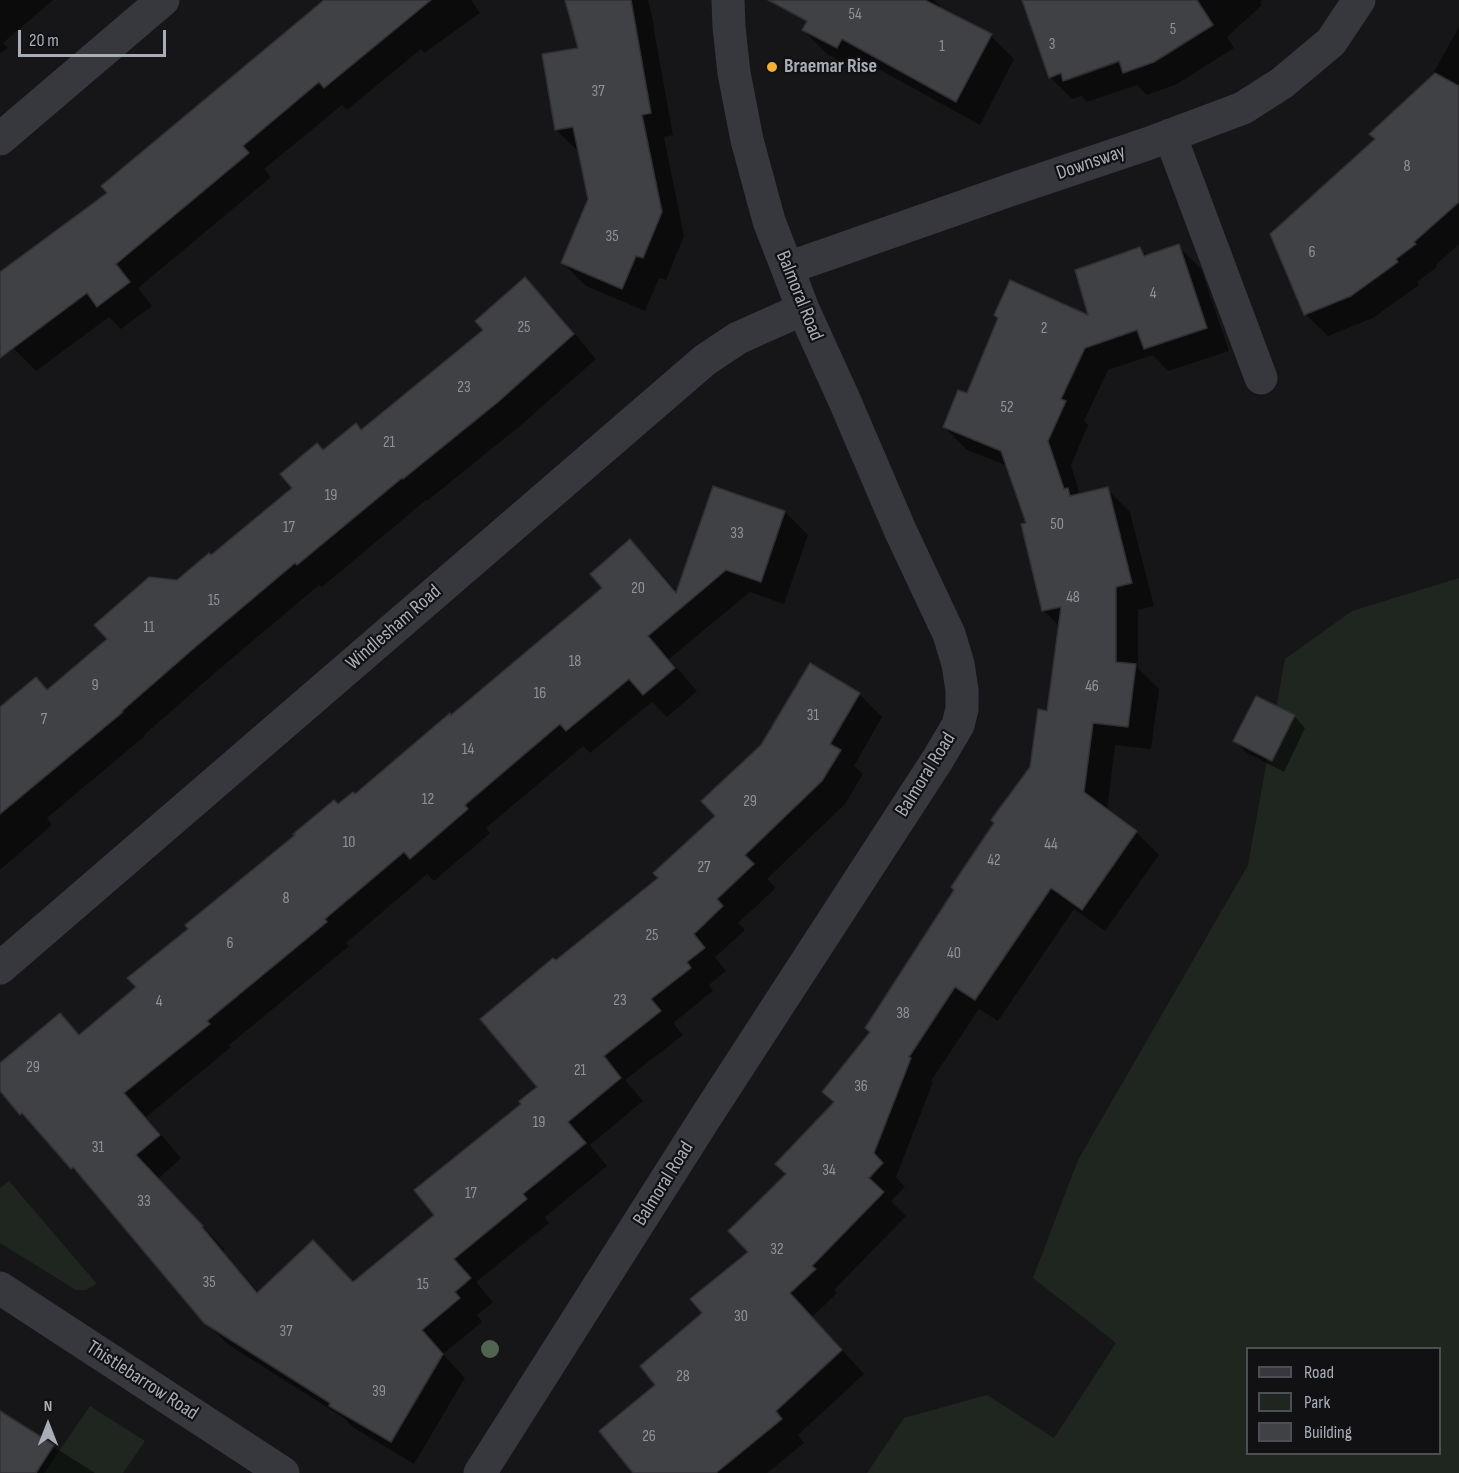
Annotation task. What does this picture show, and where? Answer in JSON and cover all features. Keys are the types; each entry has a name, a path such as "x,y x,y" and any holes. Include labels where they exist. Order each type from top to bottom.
{"street":[{"path":"0,139 162,0"},
{"name":"Balmoral Road","path":"480,1473 938,759 958,725 962,709 958,664 950,634 900,530 803,309 769,221 747,140 734,73 728,0"},
{"name":"Downsway","path":"788,268 1243,108 1282,83 1330,42 1359,0"},
{"path":"1170,135 1261,378"},
{"name":"Windlesham Road","path":"0,968 705,360 738,338 803,309"},
{"name":"Thistlebarrow Road","path":"0,1288 283,1473"}],"green space":[{"path":"1459,578 1459,1473 867,1473 904,1418 987,1395 1054,1438 1116,1343 1033,1278 1078,1160 1248,865 1285,659 1352,611"},
{"path":"9,1181 97,1284 86,1290 76,1290 0,1243 0,1188"},
{"path":"90,1406 145,1441 123,1473 44,1473"}],"building":[{"path":"324,0 431,0 324,88 319,82 243,146 249,153 116,264 130,282 97,307 87,293 0,358 0,272 107,193 101,186"},
{"path":"565,0 631,0 651,113 642,115 662,212 643,258 636,256 622,289 561,263 588,199 573,127 555,130 542,54 578,48"},
{"path":"768,0 925,0 992,34 956,102 842,39 837,48 802,30 807,21"},
{"path":"1022,0 1197,0 1213,25 1154,62 1123,73 1119,61 1063,81 1061,73 1049,78"},
{"path":"1435,73 1459,86 1459,202 1414,242 1416,244 1396,259 1398,262 1351,296 1304,315 1270,234 1375,139 1369,134"},
{"path":"1179,244 1207,328 1144,349 1137,330 1085,348 1061,399 1066,401 1048,441 1064,489 1068,488 1070,496 1108,487 1132,583 1116,587 1116,662 1136,664 1128,727 1093,723 1084,792 1137,831 1082,910 1051,888 975,1000 955,987 909,1057 911,1058 874,1153 883,1163 869,1178 884,1192 812,1266 816,1269 790,1293 842,1350 776,1411 782,1419 716,1473 633,1473 599,1431 655,1385 640,1366 702,1313 690,1299 748,1252 728,1231 786,1174 775,1164 834,1102 822,1092 870,1032 865,1028 954,890 951,887 994,823 991,820 1030,767 1038,709 1047,711 1061,607 1042,611 1021,524 1026,523 1001,451 943,427 958,390 967,393 998,318 994,315 1010,280 1088,315 1075,270 1140,247 1144,256"},
{"path":"525,277 574,334 498,402 297,565 295,563 123,712 0,814 0,707 36,677 47,690 107,639 94,625 149,577 177,580 209,553 211,555 292,488 280,474 317,443 323,450 356,423 361,430 483,330 475,321"},
{"path":"713,486 785,511 761,582 726,570 648,636 675,668 643,695 629,679 566,731 560,724 465,805 468,809 410,859 404,852 325,919 327,922 207,1021 210,1024 124,1093 160,1135 136,1155 203,1226 257,1293 313,1240 353,1282 434,1215 414,1190 521,1104 519,1101 537,1087 480,1019 553,958 556,960 658,878 653,873 715,816 701,801 761,745 810,663 860,693 830,744 841,750 822,781 745,855 754,864 717,899 723,906 694,934 705,948 687,962 691,968 651,999 661,1011 604,1056 621,1078 568,1122 586,1143 523,1194 527,1199 454,1259 471,1278 455,1292 460,1298 422,1330 443,1354 391,1442 329,1406 330,1403 204,1323 73,1167 71,1169 0,1091 0,1063 60,1013 79,1035 136,987 127,978 188,929 185,925 334,800 338,804 353,792 355,794 602,588 590,574 630,539 676,593"},
{"path":"1256,696 1295,715 1272,761 1233,741"},
{"path":"0,1411 54,1445 36,1473 0,1473"}],"place":[{"name":"Braemar Rise","path":"772,67"}]}
